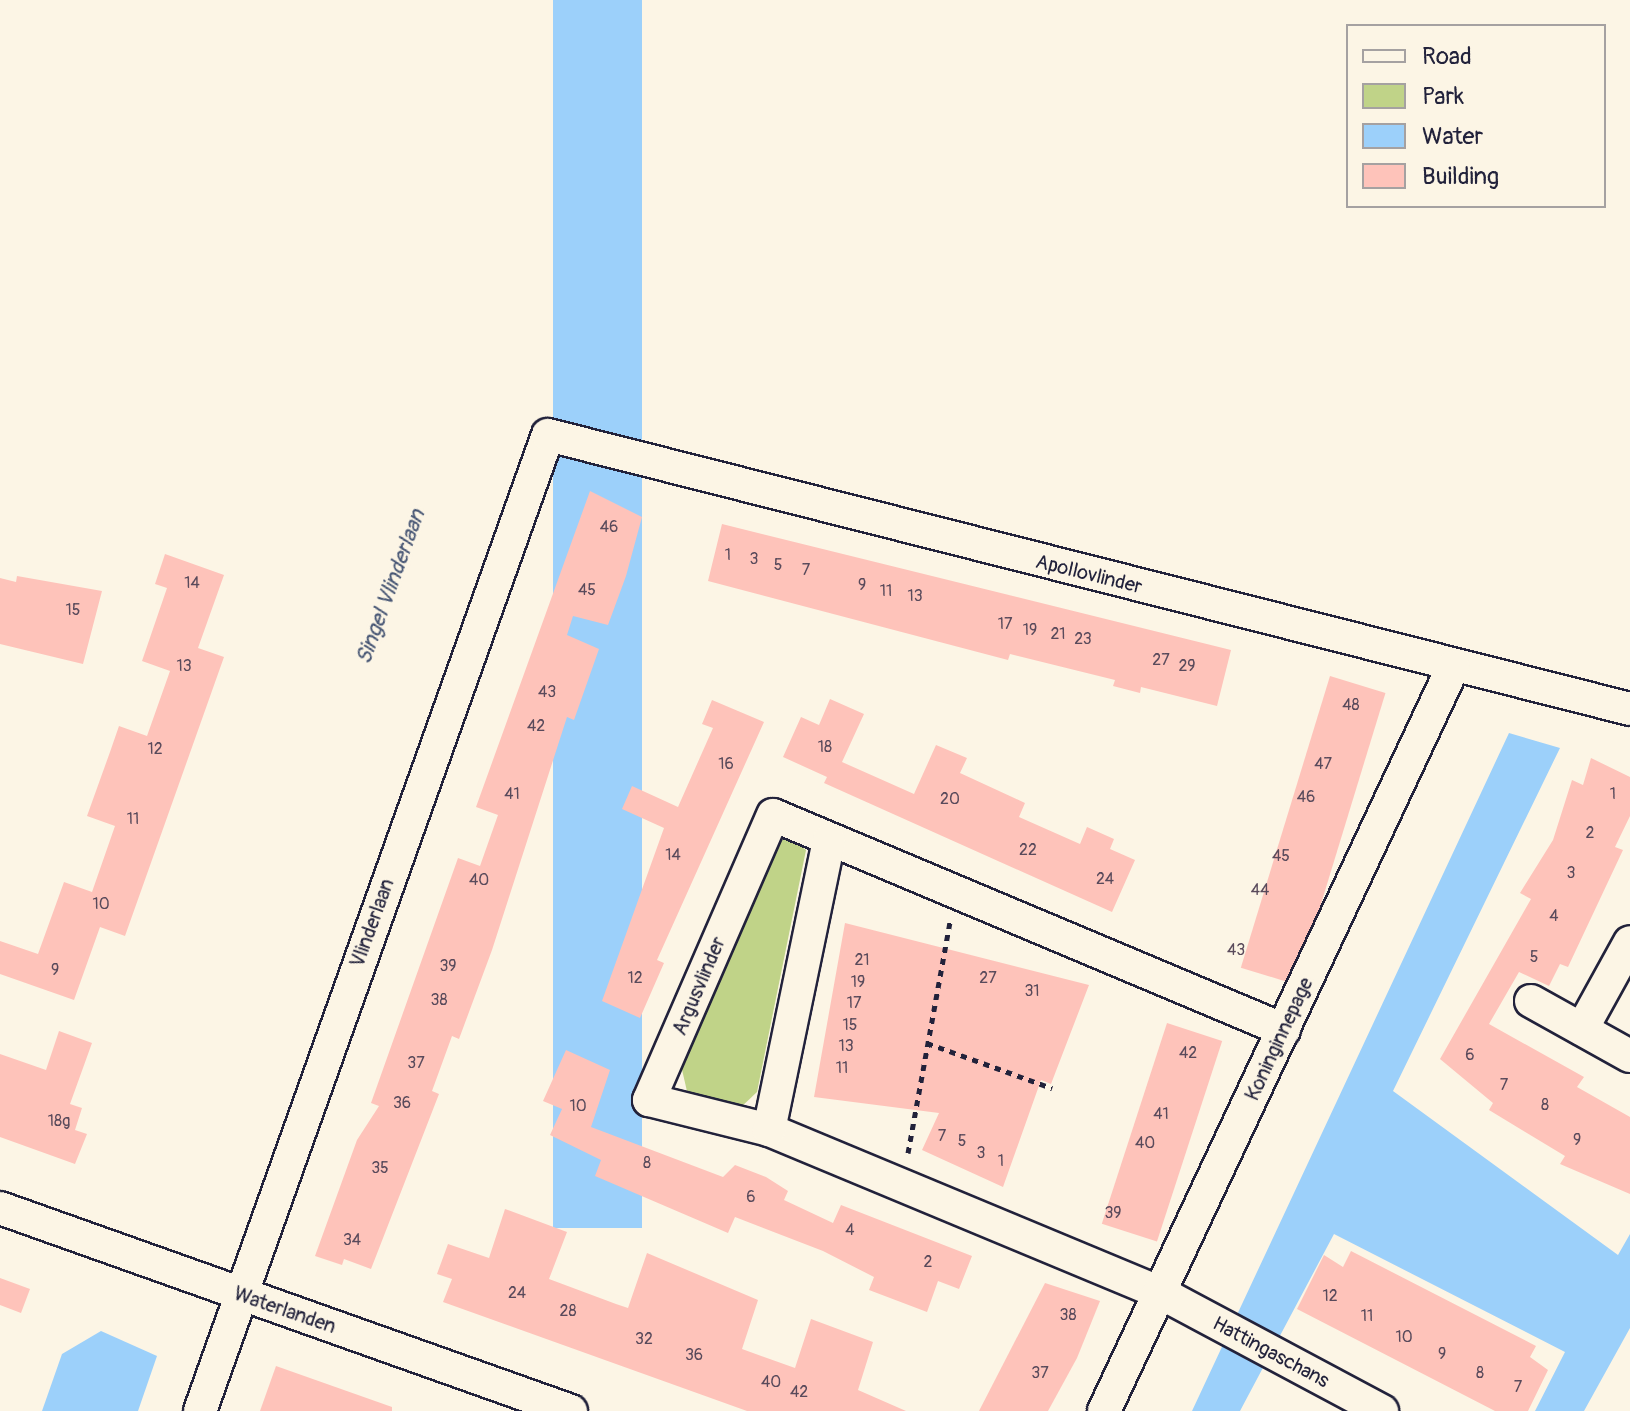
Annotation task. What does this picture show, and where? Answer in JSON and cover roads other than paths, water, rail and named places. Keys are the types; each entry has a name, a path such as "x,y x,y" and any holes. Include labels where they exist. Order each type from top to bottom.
{"street":[{"name":"Apollovlinder","path":"548,435 1453,667 1630,709"},
{"name":"Vlinderlaan","path":"200,1411 239,1294 548,435"},
{"name":"Koninginnepage","path":"1104,1411 1453,667"},
{"name":"Argusvlinder","path":"1159,1292 769,1130 649,1100 773,815 1284,1030"},
{"path":"769,1130 829,840"},
{"path":"1582,1029 1630,942"},
{"path":"1531,1001 1630,1056"},
{"name":"Waterlanden","path":"0,1208 566,1410"},
{"name":"Hattingaschans","path":"1159,1292 1382,1411"}],"water":[{"path":"553,0 642,0 642,1228 553,1228"},
{"path":"1509,733 1560,748 1393,1091 1618,1255 1630,1234 1630,1328 1584,1411 1535,1411 1565,1352 1334,1234 1240,1411 1192,1411"},
{"path":"101,1331 157,1356 138,1411 42,1411 62,1354"}],"water label":[{"name":"Singel Vlinderlaan","path":"391,587"}]}
